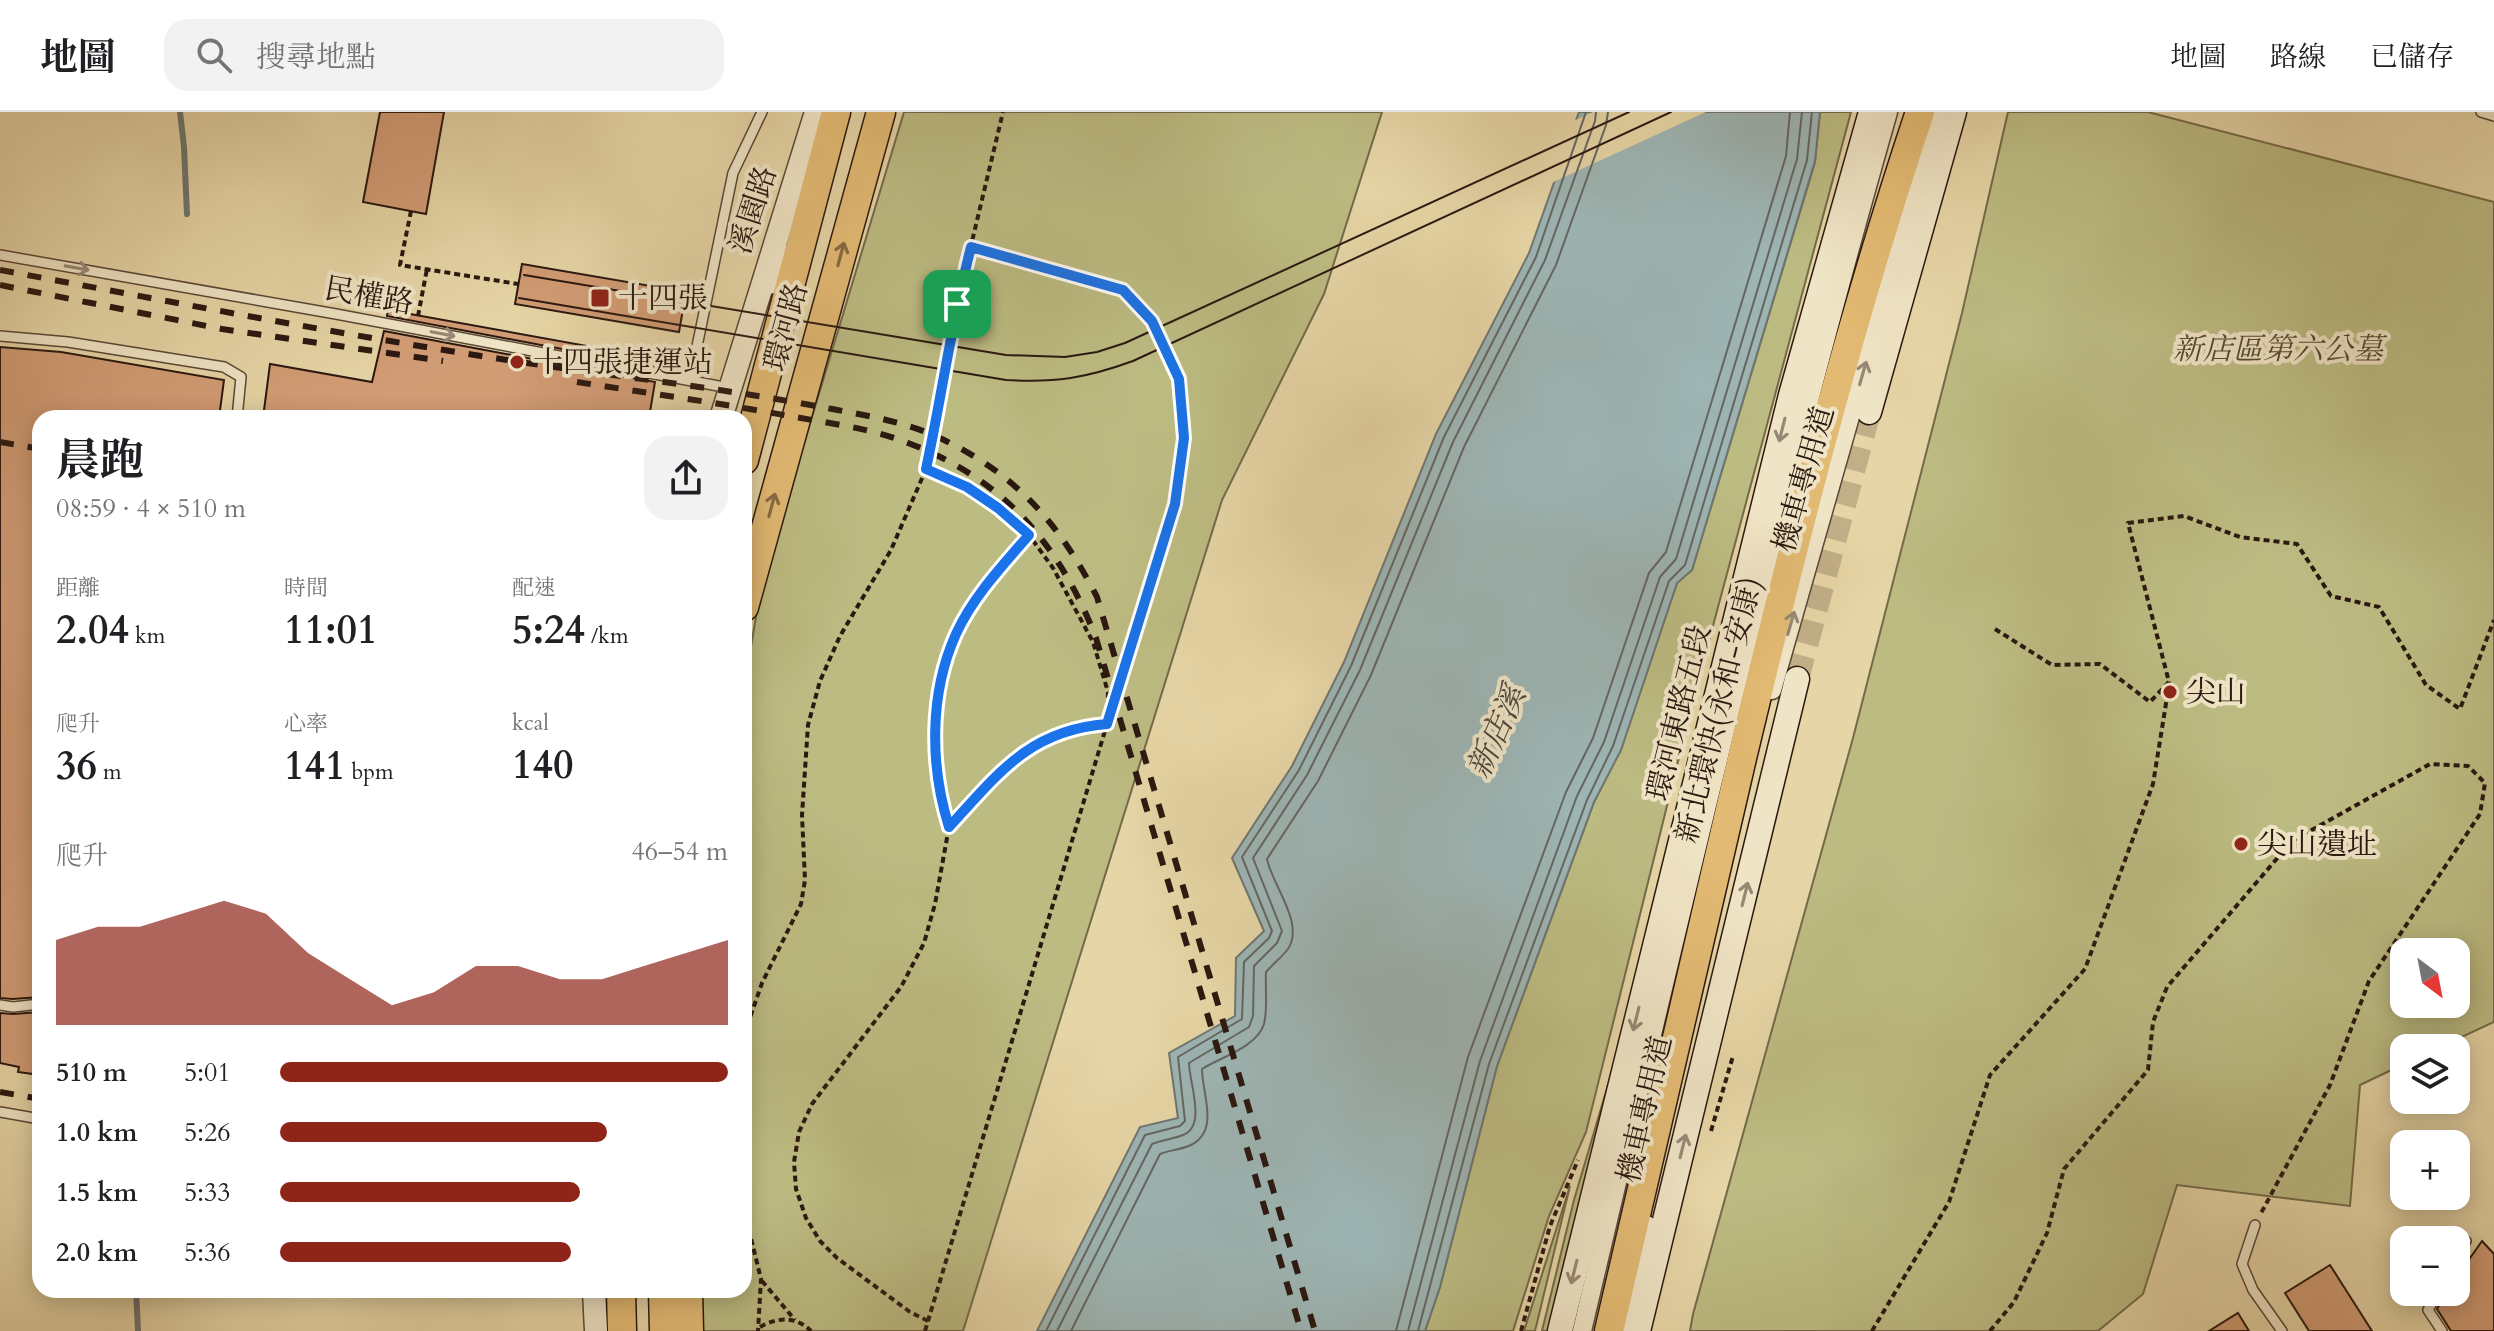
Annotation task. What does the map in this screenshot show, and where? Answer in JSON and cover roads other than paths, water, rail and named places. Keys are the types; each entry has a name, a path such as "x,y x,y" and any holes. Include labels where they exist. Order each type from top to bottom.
{"highway":[{"name":"環河路","path":"752,578 881,112"},
{"name":"新北環快(永和-安康)","path":"1597,1331 1657,1059 1765,617 1818,405 1900,112"},
{"name":"新北環快(永和-安康)","path":"1609,1331 1776,620 1831,406 1891,198 1920,112"},
{"name":"環河路","path":"752,427 828,117"},
{"path":"621,1298 622,1331"},
{"path":"663,1298 664,1331"},
{"path":"688,1298 689,1331"}],"main road":[{"name":"環河東路五段","path":"1560,1331 1791,395 1871,112"},
{"path":"1869,412 1954,112"},
{"path":"1638,1331 1797,679"}],"street":[{"name":"機車專用道","path":"1582,1331 1712,779 1848,253 1888,112"},
{"name":"機車專用道","path":"1624,1331 1670,1119 1772,690 1937,112"},
{"name":"溪園路","path":"725,410 729,388 828,117"},
{"path":"594,1298 596,1331"}],"lane":[{"path":"690,380 733,173 762,112"},
{"path":"2481,112 2494,116"},
{"path":"794,229 828,117"},
{"path":"726,410 789,244"},
{"name":"民權路","path":"0,255 729,388"},
{"path":"0,336 68,342 224,367 241,377 238,410"},
{"path":"0,1005 32,1005"},
{"path":"0,1112 32,1118"},
{"path":"2255,1225 2242,1264 2253,1290 2282,1331"},
{"path":"2430,1306 2428,1310 2442,1331"}],"water":[{"name":"新店溪","path":"1579,112 1820,112 1815,161 1692,570 1677,583 1621,750 1594,802 1497,1066 1440,1287 1425,1331 1037,1331 1140,1127 1178,1118 1169,1053 1235,1016 1236,958 1264,931 1232,858 1292,766 1344,662 1436,434 1529,253"}],"waterway":[{"path":"180,112 187,214"},
{"path":"136,1298 138,1331"}],"tunnel":[{"path":"1797,679 1869,412"}],"tram line":[{"path":"524,275 1006,355 1065,357 1097,352 1125,343 1629,112"},
{"path":"519,298 1006,380 1071,378 1133,361 1671,112"}],"railway":[{"path":"0,270 415,345 751,395 868,416 934,435 998,472 1037,507 1053,527 1097,597 1315,1331"},
{"path":"0,285 222,329 443,361"},
{"path":"577,382 710,402 894,438 942,458 973,476 1000,496 1046,545 1082,604 1096,638 1301,1331"},
{"path":"0,442 32,448"},
{"path":"0,1092 32,1098"}],"place":[{"name":"十四張","path":"600,298"},
{"name":"十四張捷運站","path":"517,362"},
{"name":"尖山","path":"2170,692"},
{"name":"尖山遺址","path":"2241,844"}],"park label":[{"name":"新店區第六公墓","path":"2278,349"}]}
